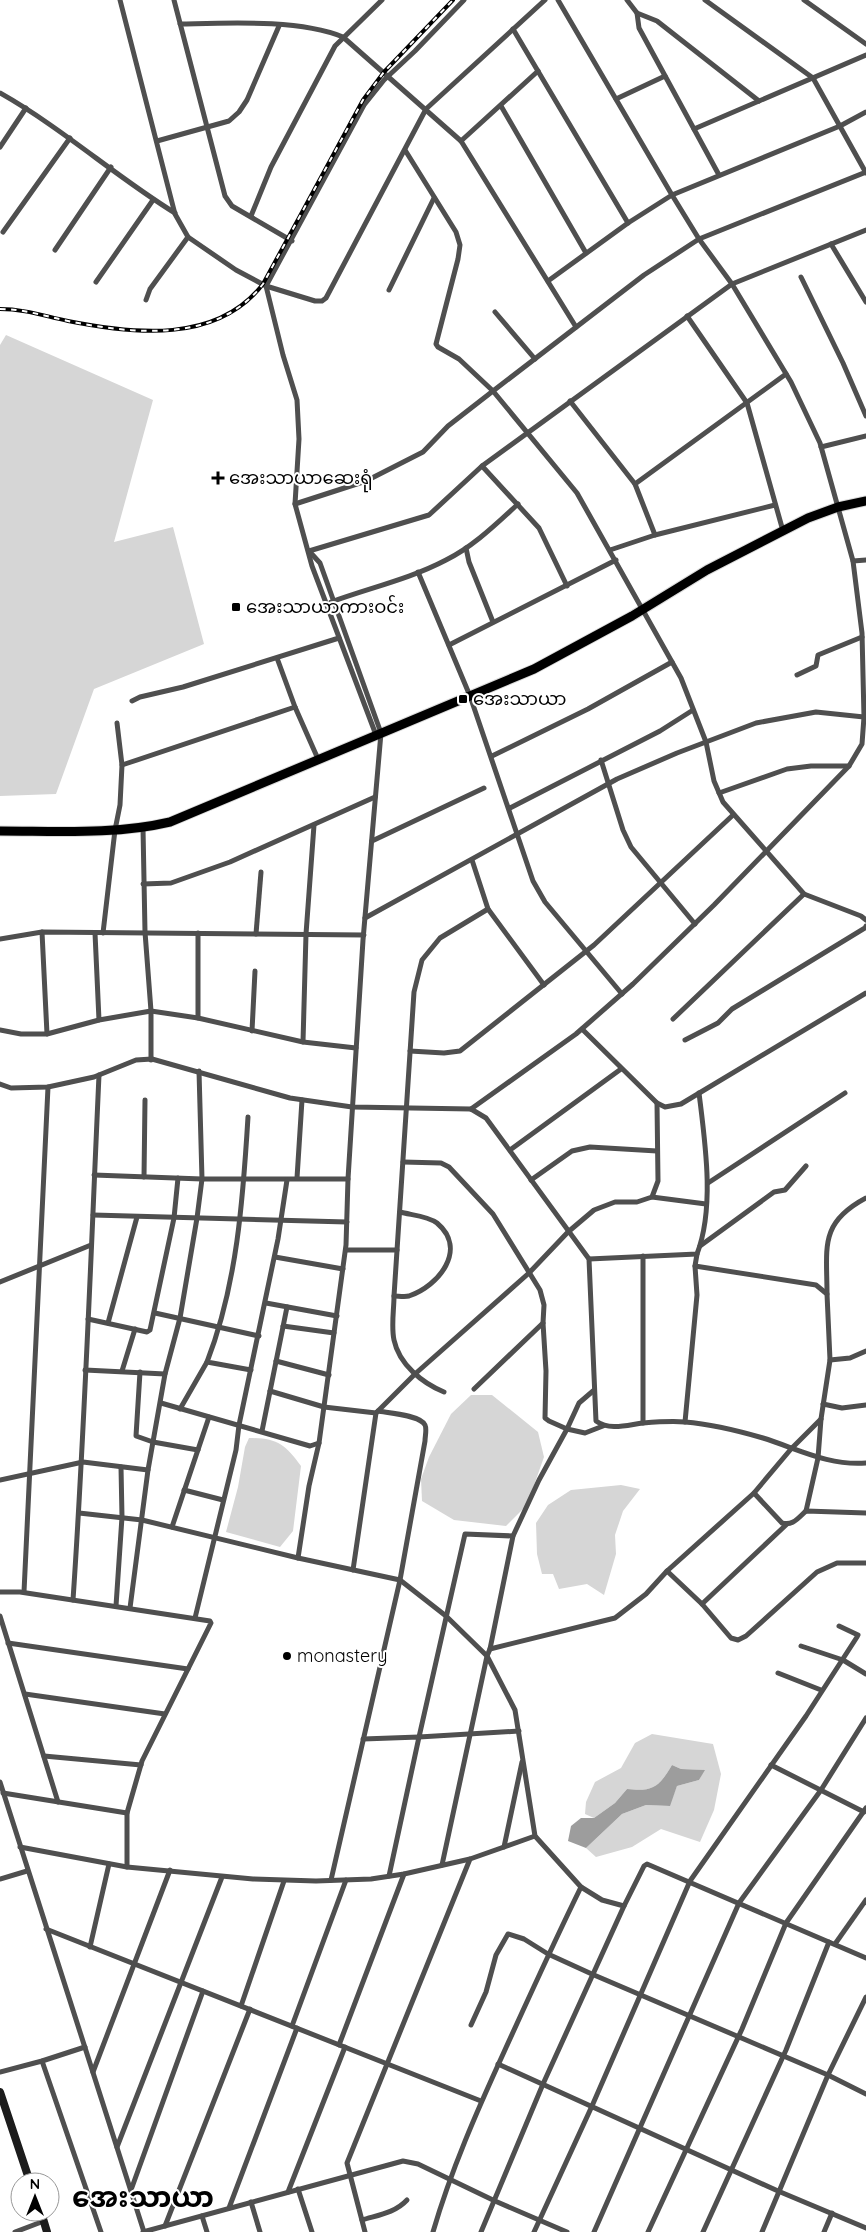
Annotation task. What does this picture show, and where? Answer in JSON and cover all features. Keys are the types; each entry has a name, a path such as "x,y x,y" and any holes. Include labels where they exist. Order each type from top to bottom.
{"highway":[{"path":"0,831 115,830 143,828 170,822 534,669 642,610 707,570 808,518 838,507 866,501"}],"main road":[{"path":"0,2092 27,2172"}],"street":[{"path":"120,0 175,214 188,237 236,270 266,286 315,301 322,301 326,298 426,109 544,0"},
{"path":"174,0 225,196 232,206 292,241"},
{"path":"251,216 271,167 335,46 382,0"},
{"path":"379,734 339,638 312,566 295,504 299,439 298,400 283,355 266,286 364,105 388,76 464,0"},
{"path":"471,1109 582,1029 622,994 695,924 849,766 862,744 864,717 863,635 853,561 821,447 786,374 732,284 699,238 672,194 558,0"},
{"path":"627,0 637,12 657,21 759,101"},
{"path":"295,504 366,481 416,456 448,426 493,390 644,275 699,238 866,172 813,78 705,0"},
{"path":"804,0 866,44"},
{"path":"637,12 639,28 719,175"},
{"path":"180,24 230,23 279,26 326,30 343,37 461,141 576,327"},
{"path":"157,141 229,121 239,112 247,100 279,26"},
{"path":"513,29 628,223"},
{"path":"694,129 866,55"},
{"path":"461,141 538,71"},
{"path":"616,99 665,76"},
{"path":"0,93 70,138 153,200 175,214"},
{"path":"501,106 586,253"},
{"path":"0,147 26,108"},
{"path":"548,281 628,223 672,194 840,126 866,112"},
{"path":"3,232 70,138"},
{"path":"404,150 456,232 460,245 436,344 459,359 493,390 577,492 672,662 692,703 706,742 714,781 723,802 765,853 804,894 861,916 866,920"},
{"path":"56,250 111,167"},
{"path":"390,290 434,198"},
{"path":"96,282 153,200"},
{"path":"309,551 429,515 482,466 732,284 866,230"},
{"path":"146,300 150,288 188,237"},
{"path":"831,244 866,302"},
{"path":"800,278 843,363 866,416"},
{"path":"495,312 535,359"},
{"path":"687,316 747,403 783,531"},
{"path":"635,484 786,374"},
{"path":"570,401 616,457 635,484 655,535"},
{"path":"821,447 866,436"},
{"path":"482,466 539,528 567,586"},
{"path":"326,604 447,560 466,548 518,504"},
{"path":"610,550 655,535 776,505"},
{"path":"466,548 469,562 493,622"},
{"path":"298,1558 298,1549 319,1443 346,1250 352,1107 365,918 376,797 379,734 320,563 309,551"},
{"path":"448,645 616,560"},
{"path":"853,561 866,560"},
{"path":"418,572 470,696 534,881 545,902 622,994"},
{"path":"797,675 816,666 818,655 863,635"},
{"path":"132,701 140,697 183,688 339,638"},
{"path":"277,658 295,707 318,759"},
{"path":"492,756 588,709 672,662"},
{"path":"122,765 295,707"},
{"path":"510,808 660,731 693,710"},
{"path":"365,918 610,783 706,742 756,723 816,712 864,717"},
{"path":"102,933 120,805 122,765 117,723"},
{"path":"601,760 610,783 623,830 631,847 695,924"},
{"path":"719,793 787,769 811,766 849,766"},
{"path":"372,841 484,788"},
{"path":"143,884 171,884 230,862 376,797"},
{"path":"410,1051 444,1053 460,1051 586,951 733,815"},
{"path":"303,1042 306,934 314,824"},
{"path":"143,828 143,884 151,1012 151,1060"},
{"path":"472,860 488,909 544,985"},
{"path":"256,934 261,872"},
{"path":"673,1019 804,894"},
{"path":"444,1392 428,1384 415,1374 399,1353 394,1338 394,1296 414,992 422,960 440,938 488,909"},
{"path":"685,1040 718,1023 732,1010 866,926"},
{"path":"0,938 42,932 364,935"},
{"path":"42,932 47,1034"},
{"path":"95,933 99,1020"},
{"path":"198,933 198,1018"},
{"path":"252,1030 255,971"},
{"path":"582,1029 657,1103 665,1107 681,1104 866,993"},
{"path":"0,1030 21,1034 47,1034 99,1020 151,1012 198,1018 303,1042 356,1048"},
{"path":"0,1084 10,1088 48,1087 99,1075 136,1060 151,1060 199,1071 302,1100 352,1107 471,1109 486,1118 589,1259 593,1391 596,1421 603,1426"},
{"path":"510,1150 621,1069"},
{"path":"130,1608 148,1470 165,1374 180,1318 202,1180 199,1071"},
{"path":"73,1600 83,1462 85,1370 99,1075"},
{"path":"24,1592 28,1474 48,1087"},
{"path":"685,1422 697,1295 695,1266 700,1247 708,1183 699,1093"},
{"path":"708,1183 845,1093"},
{"path":"144,1177 145,1100"},
{"path":"298,1178 302,1100"},
{"path":"652,1197 658,1181 657,1103"},
{"path":"180,1409 207,1362 221,1328 240,1220 248,1117"},
{"path":"531,1180 572,1151 590,1147 657,1151"},
{"path":"404,1162 442,1163 449,1167 493,1214 540,1290 544,1305 542,1323 546,1371 545,1418 549,1422 585,1433 603,1426 622,1427 643,1423 685,1422 764,1438 818,1458 857,1464 866,1463"},
{"path":"700,1247 774,1192 784,1190 806,1166"},
{"path":"94,1175 202,1180 348,1178"},
{"path":"88,1319 147,1332 150,1330 174,1218 178,1178"},
{"path":"194,1618 236,1450 239,1425 275,1258 287,1180"},
{"path":"353,1570 377,1412 415,1374 529,1273 568,1232 594,1210 615,1202 637,1202 652,1197 706,1204"},
{"path":"754,1493 782,1523 793,1523 806,1511 818,1458 821,1419 830,1360 827,1248 832,1226 846,1210 866,1198"},
{"path":"394,1296 408,1296 439,1276 450,1260 452,1251 448,1238 436,1223 400,1212"},
{"path":"93,1215 347,1222"},
{"path":"108,1323 137,1217"},
{"path":"0,1282 91,1245"},
{"path":"346,1250 397,1250"},
{"path":"589,1259 697,1254"},
{"path":"643,1256 643,1423"},
{"path":"275,1258 343,1269"},
{"path":"695,1266 816,1285 827,1294"},
{"path":"266,1303 337,1316"},
{"path":"262,1431 287,1307"},
{"path":"155,1313 259,1336"},
{"path":"474,1389 542,1323"},
{"path":"283,1326 334,1333"},
{"path":"122,1371 134,1329"},
{"path":"830,1360 850,1358 866,1351"},
{"path":"276,1361 329,1375"},
{"path":"207,1362 251,1370"},
{"path":"85,1370 165,1374"},
{"path":"140,1372 135,1434 137,1437 153,1442 198,1450"},
{"path":"270,1391 324,1407 377,1412 418,1419 426,1427 400,1580 331,1880"},
{"path":"442,1865 513,1536 539,1480 579,1403 593,1391"},
{"path":"160,1403 310,1446 319,1443"},
{"path":"823,1404 842,1408 866,1405"},
{"path":"172,1527 209,1417"},
{"path":"490,1649 614,1618 646,1594 667,1571 754,1493 791,1449 821,1419"},
{"path":"0,1480 83,1462 148,1470"},
{"path":"116,1606 122,1517 121,1467"},
{"path":"184,1490 223,1500"},
{"path":"806,1511 866,1513"},
{"path":"79,1513 142,1520 298,1558 400,1580 446,1616 487,1656 515,1710 535,1836 582,1888 602,1900 624,1906"},
{"path":"702,1604 787,1524"},
{"path":"389,1876 464,1534 513,1536"},
{"path":"667,1571 702,1604 731,1638 738,1640 746,1636 816,1572 837,1563 866,1563"},
{"path":"0,1592 24,1592 194,1618 210,1621 211,1623 141,1765 127,1813 127,1867"},
{"path":"0,1616 58,1802"},
{"path":"534,2232 592,2106 690,1881 806,1716 858,1635 839,1626"},
{"path":"8,1643 188,1669"},
{"path":"801,1646 842,1660 866,1674"},
{"path":"778,1673 821,1690"},
{"path":"25,1694 166,1714"},
{"path":"594,2232 739,1903 821,1790 866,1718"},
{"path":"363,1739 519,1731"},
{"path":"44,1756 141,1765"},
{"path":"504,1847 523,1758"},
{"path":"648,2232 739,2036 786,1923 865,1811 771,1765"},
{"path":"0,1782 143,2232 403,2162 411,2162 568,2232"},
{"path":"3,1793 127,1813"},
{"path":"20,1847 127,1867 170,1870 222,1877 284,1881 346,1880 404,1874 470,1859 535,1836"},
{"path":"365,2232 349,2175 348,2163 470,1859"},
{"path":"90,1946 110,1864"},
{"path":"481,2232 543,2084 644,1866 647,1864 690,1881 866,1958"},
{"path":"93,2072 170,1870"},
{"path":"0,1879 27,1871"},
{"path":"288,2192 404,1874"},
{"path":"117,2148 222,1877"},
{"path":"229,2208 346,1880"},
{"path":"241,2006 284,1881"},
{"path":"433,2232 450,2180 481,2101 548,1954 582,1888"},
{"path":"702,2232 832,1943 866,1900"},
{"path":"46,1929 481,2101"},
{"path":"471,2025 486,1992 496,1955 508,1934 524,1939 548,1954 594,1975 739,2036 866,2094"},
{"path":"131,2190 203,1991"},
{"path":"762,2232 828,2075 866,1997"},
{"path":"165,2226 250,2009"},
{"path":"0,2072 84,2047"},
{"path":"42,2061 101,2232"},
{"path":"498,2064 731,2168 778,2191 866,2228"},
{"path":"298,2189 312,2232"},
{"path":"362,2220 400,2208 407,2200"},
{"path":"251,2202 260,2232"},
{"path":"824,2232 832,2213"},
{"path":"202,2216 207,2232"},
{"path":"15,2232 41,2222"}],"shaded area":[{"path":"6,335 153,400 114,542 173,527 204,644 94,689 56,794 0,796 0,345"},
{"path":"471,1395 492,1395 538,1432 544,1457 527,1505 506,1526 454,1520 422,1501 421,1479 429,1457 451,1414"},
{"path":"249,1438 267,1439 280,1444 290,1452 301,1466 293,1531 280,1547 226,1532 238,1487 245,1447"},
{"path":"621,1485 640,1489 623,1511 615,1535 616,1554 604,1595 587,1584 559,1589 553,1574 542,1574 537,1554 536,1523 548,1505 571,1490"},
{"path":"652,1734 713,1744 721,1774 714,1810 700,1842 661,1829 632,1847 596,1857 586,1848 622,1814 646,1805 669,1806 677,1786 699,1780 704,1770 681,1769 672,1765 659,1783 649,1789 627,1789 615,1803 594,1818 585,1814 586,1802 595,1782 621,1768 635,1743"},
{"path":"672,1765 681,1769 705,1770 699,1780 677,1786 670,1806 646,1805 622,1814 586,1848 568,1841 571,1826 581,1818 594,1818 615,1803 627,1789 649,1789 659,1783"}],"railway":[{"path":"0,309 26,311 93,326 146,331 173,330 198,326 222,317 244,303 263,284 363,100 384,72 453,0"}],"place":[{"name":"အေးသာယာဆေးရုံ","path":"218,478"},
{"name":"အေးသာယာကားဝင်း","path":"236,607"},
{"name":"အေးသာယာ","path":"463,699"},
{"name":"monastery","path":"287,1656"}],"district":[{"name":"အေးသာယာ","path":"143,2197"}]}
